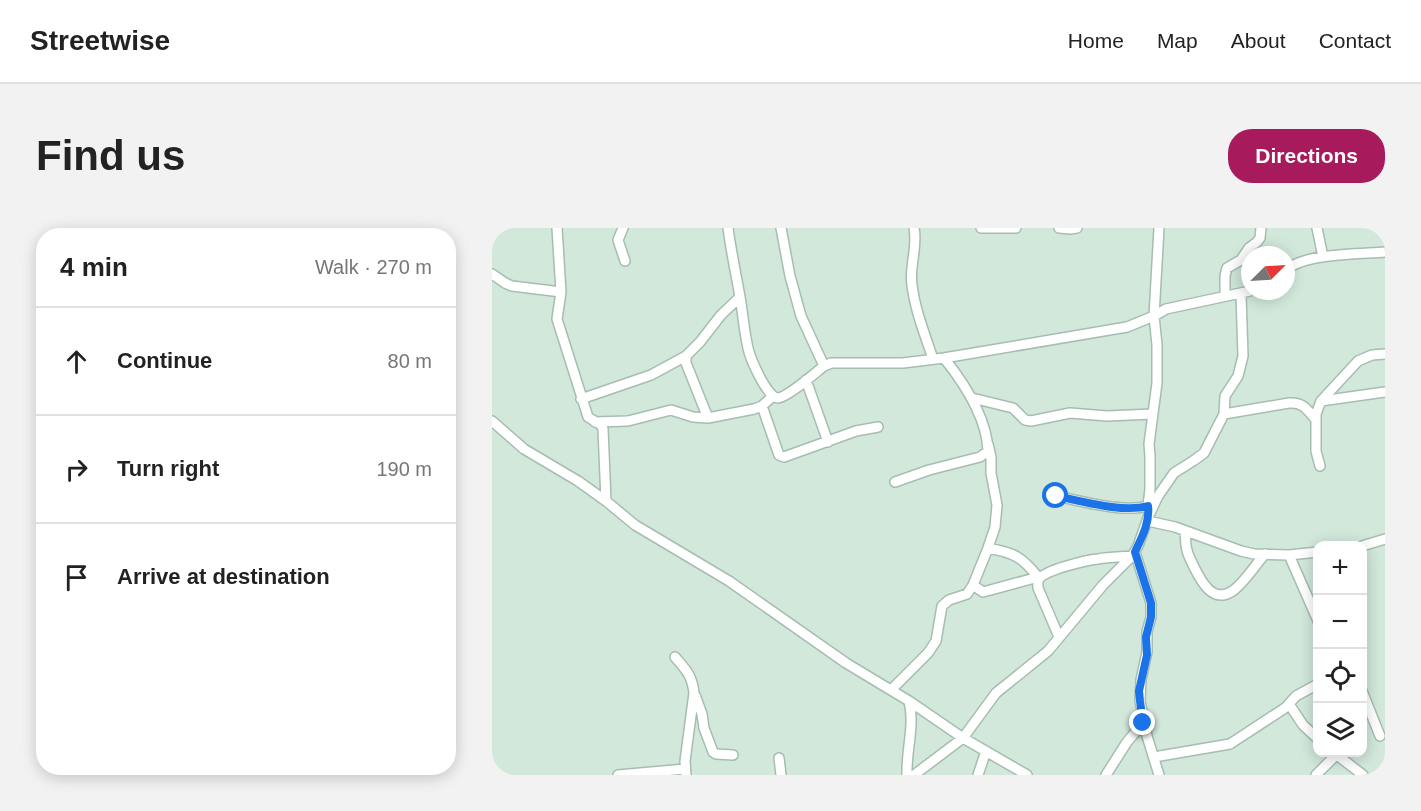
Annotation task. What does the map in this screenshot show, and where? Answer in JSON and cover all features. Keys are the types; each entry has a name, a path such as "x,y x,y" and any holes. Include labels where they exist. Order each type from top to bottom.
{"street":[{"path":"557,228 561,292 557,320 588,417 601,425 603,429 606,501"},
{"path":"623,228 618,240 625,261"},
{"path":"728,228 747,348 768,391 777,398 786,395 831,363 903,363 1127,327 1166,309 1241,293"},
{"path":"781,228 790,276 801,316 824,366"},
{"path":"914,228 916,236 912,285 917,310 933,359"},
{"path":"981,228 1016,228"},
{"path":"1059,228 1077,228"},
{"path":"1148,514 1149,444 1157,367 1154,316 1159,228"},
{"path":"1226,296 1227,268 1241,260 1249,248 1257,242 1261,228"},
{"path":"1317,228 1323,257"},
{"path":"1295,264 1323,257 1385,252"},
{"path":"492,274 512,286 561,292"},
{"path":"581,399 651,375 686,356 721,315 740,297"},
{"path":"914,775 963,738 996,693 1048,651 1103,585 1133,554 1148,514 1174,473 1204,453 1224,414 1225,396 1238,375 1243,356 1246,300"},
{"path":"1320,466 1316,451 1316,414 1321,401 1358,361 1372,355 1385,354"},
{"path":"686,356 686,363 708,418"},
{"path":"891,690 928,653 936,641 942,606 949,600 966,594 973,585 995,527 997,505 991,473 991,457 982,422 972,398 956,372 944,358"},
{"path":"806,380 828,442"},
{"path":"1321,401 1385,392"},
{"path":"595,422 628,421 671,411 693,417 708,418 762,406 773,396"},
{"path":"972,398 1013,408 1025,420 1031,421 1070,413 1107,416 1153,414"},
{"path":"1224,414 1297,402 1316,420"},
{"path":"762,406 779,454 784,457 856,431 878,427"},
{"path":"492,421 525,449 578,481 635,525 729,581 846,663 1021,773"},
{"path":"895,482 929,470 980,457 988,451 987,444"},
{"path":"1056,496 1118,507 1139,508 1175,527 1254,554 1289,555 1313,552"},
{"path":"1185,531 1189,556 1203,584 1214,594 1223,595 1236,588 1265,554"},
{"path":"1367,544 1385,539"},
{"path":"988,548 1008,551 1026,562 1040,576"},
{"path":"973,585 983,592 1060,568 1097,559 1133,554"},
{"path":"1133,554 1151,603 1151,617 1146,637 1147,655 1139,691 1143,723 1159,775"},
{"path":"1289,555 1313,612"},
{"path":"1040,576 1038,588 1059,637"},
{"path":"618,775 686,772 685,761 694,693 689,673 675,657"},
{"path":"1154,757 1230,744 1313,686"},
{"path":"694,693 713,752 733,754"},
{"path":"907,775 912,719 909,701"},
{"path":"1367,703 1380,736"},
{"path":"1287,706 1291,707 1313,735"},
{"path":"1106,775 1127,742 1143,723"},
{"path":"978,775 986,751"},
{"path":"1316,775 1332,757"},
{"path":"1339,757 1363,775"},
{"path":"779,758 781,775"}],"route":[{"path":"1056,496 1118,507 1148,506 1148,521 1135,552 1151,603 1151,617 1146,637 1147,655 1139,691 1143,723"}]}
